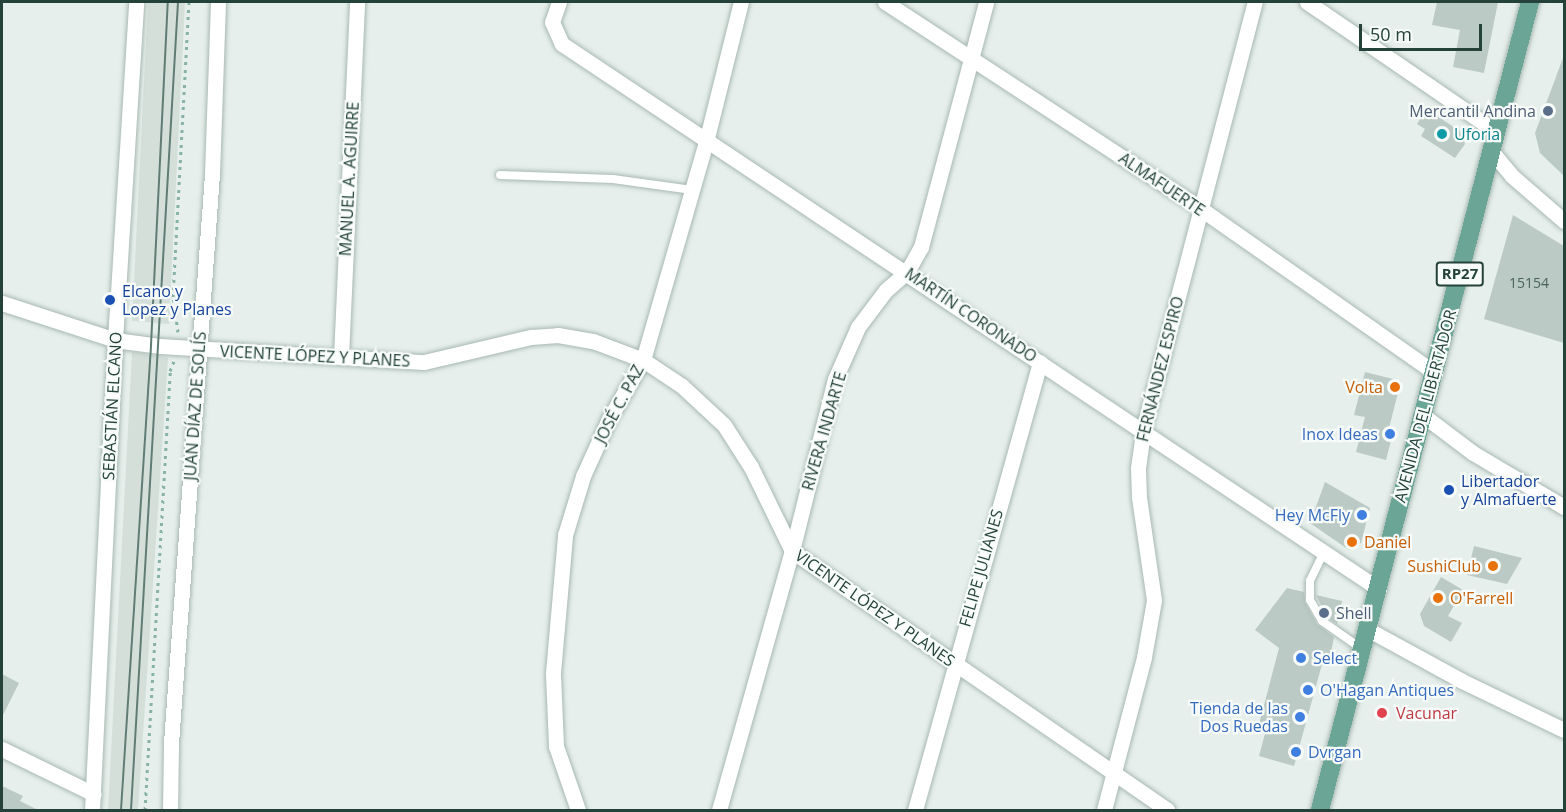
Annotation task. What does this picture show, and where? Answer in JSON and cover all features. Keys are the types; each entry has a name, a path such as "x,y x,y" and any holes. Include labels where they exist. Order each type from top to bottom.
{"main road":[{"name":"AVENIDA DEL LIBERTADOR","path":"1320,810 1364,650 1530,2"}],"street":[{"name":"SEBASTIÁN ELCANO","path":"92,810 115,340 136,2"},
{"name":"JUAN DÍAZ DE SOLÍS","path":"170,810 171,743 212,174 218,2"},
{"name":"MANUEL A. AGUIRRE","path":"341,357 357,2"},
{"name":"MARTÍN CORONADO","path":"559,2 552,22 562,44 707,138 1379,589"},
{"name":"JOSÉ C. PAZ","path":"578,810 556,746 553,673 557,598 565,535 583,476 609,418 643,360 707,138 741,2"},
{"name":"ALMAFUERTE","path":"885,2 1201,209 1435,373"},
{"name":"RIVERA INDARTE","path":"719,810 792,551 835,380 858,327 886,291 907,272 921,247 986,2"},
{"name":"FERNÁNDEZ ESPIRO","path":"1104,810 1144,657 1154,600 1138,497 1138,468 1143,431 1255,2"},
{"path":"1307,2 1497,132"},
{"path":"1492,152 1512,176 1564,220"},
{"name":"VICENTE LÓPEZ Y PLANES","path":"2,303 115,340 199,349 424,362 531,337 558,334 593,341 643,360 682,386 724,424 751,467 792,551 1167,810"},
{"name":"FELIPE JULIANES","path":"915,810 1040,362"},
{"path":"1424,416 1473,453 1564,507"},
{"path":"1369,630 1462,681 1564,730"},
{"path":"2,749 94,794"}],"lane":[{"path":"500,175 613,179 692,190"},
{"path":"1324,552 1310,581 1311,600 1322,621 1364,650"}],"path":[{"path":"145,810 170,371 180,347 173,297 189,2"}],"shaded area":[{"path":"148,2 185,2 169,324 132,321"},
{"path":"132,352 168,358 138,810 108,810"}],"building":[{"path":"1437,2 1498,2 1484,73 1453,67 1460,30 1432,25"},
{"path":"1563,58 1564,176 1540,153 1535,133"},
{"name":"Uforia","path":"1426,109 1460,131 1465,144 1455,158 1421,136 1425,129 1417,124"},
{"path":"1513,215 1564,246 1564,343 1484,319"},
{"path":"1365,372 1401,381 1389,428 1394,429 1386,460 1356,452 1365,417 1354,415"},
{"path":"1325,482 1370,508 1361,543 1349,550 1310,523"},
{"name":"SushiClub","path":"1474,546 1522,558 1507,584 1467,575"},
{"path":"1441,577 1463,590 1448,616 1462,623 1451,642 1424,626 1420,614"},
{"path":"1287,588 1304,592 1305,602 1317,624 1334,637 1330,658 1324,657 1294,766 1259,756 1266,730 1258,728 1279,648 1255,630"},
{"path":"1316,595 1342,601 1337,624 1327,617"},
{"path":"2,674 19,683 2,717"},
{"path":"2,786 23,796 20,801 38,810 2,810"}],"tram line":[{"path":"121,810 151,345 168,2"},
{"path":"131,810 178,2"}],"place":[{"name":"Mercantil Andina","path":"1548,111"},
{"name":"Uforia","path":"1442,134"},
{"name":"Elcano y Lopez y Planes","path":"110,300"},
{"name":"Volta","path":"1395,387"},
{"name":"Inox Ideas","path":"1390,434"},
{"name":"Libertador y Almafuerte","path":"1449,490"},
{"name":"Hey McFly","path":"1362,515"},
{"name":"Daniel","path":"1352,542"},
{"name":"SushiClub","path":"1493,566"},
{"name":"O'Farrell","path":"1438,598"},
{"name":"Shell","path":"1324,613"},
{"name":"Select","path":"1301,658"},
{"name":"O'Hagan Antiques","path":"1308,690"},
{"name":"Vacunar","path":"1382,713"},
{"name":"Tienda de las Dos Ruedas","path":"1300,717"},
{"name":"Dvrgan","path":"1296,752"}]}
